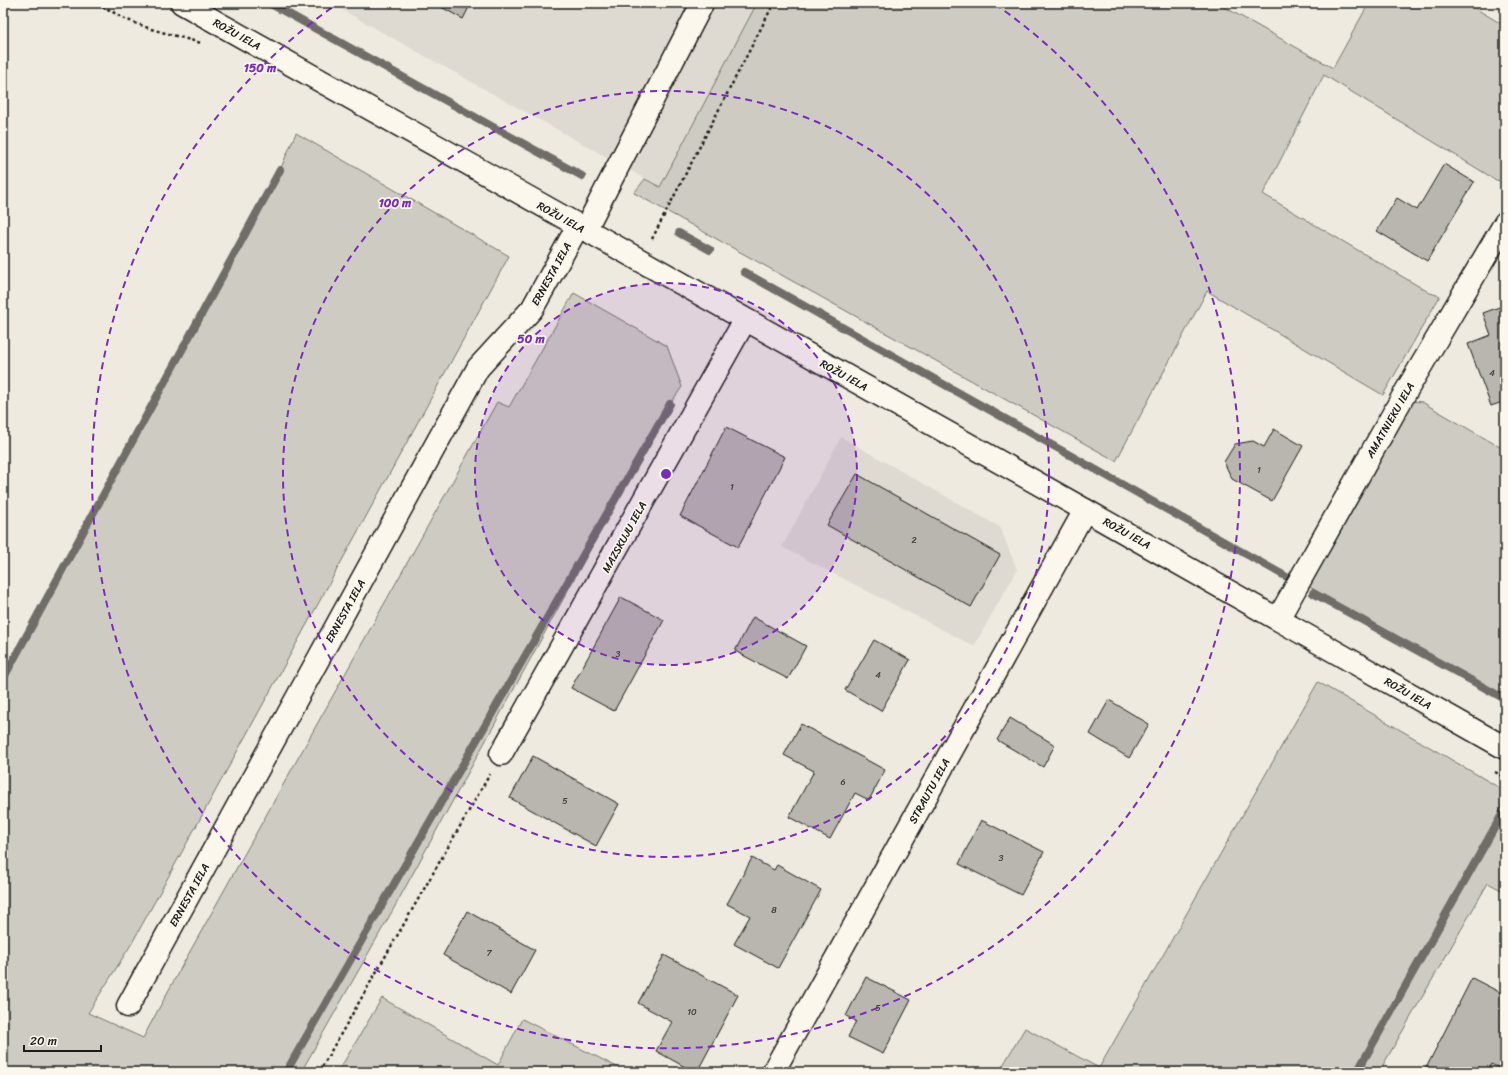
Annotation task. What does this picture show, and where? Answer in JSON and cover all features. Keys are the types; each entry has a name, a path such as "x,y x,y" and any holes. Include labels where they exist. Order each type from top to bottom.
{"street":[{"name":"ROŽU IELA","path":"182,3 1085,510 1505,748"},
{"name":"ERNESTA IELA","path":"128,1006 478,368 532,309 582,228 701,6 701,3"},
{"name":"AMATNIEKU IELA","path":"1278,619 1405,393 1505,223"},
{"name":"MAZSKUJU IELA","path":"501,754 731,348 745,320"},
{"name":"STRAUTU IELA","path":"773,1072 1085,510"}],"path":[{"path":"641,261 774,3"},
{"path":"319,1072 501,754"}],"shaded area":[{"path":"330,3 757,3 660,187"},
{"path":"757,3 1217,3 1333,68 1369,3 1466,3 1505,26 1505,182 1496,180 1324,75 1263,194 1430,293 1440,296 1383,395 1207,291 1116,461 634,193 645,179 660,187"},
{"path":"296,133 509,256 132,943 88,1013 143,1038 497,402 509,407 574,293 667,346 682,387 670,404 394,908 301,1072 3,1072 3,681 280,170"},
{"path":"1412,401 1422,402 1505,450 1505,698 1308,586"},
{"path":"841,437 1000,527 1017,570 974,646 782,547"},
{"path":"1318,682 1505,791 1505,892 1488,883 1379,1072 999,1072 1025,1028 1099,1068"},
{"path":"382,998 498,1065 522,1019 627,1072 338,1072"}],"building":[{"path":"434,3 471,3 463,19"},
{"path":"1444,164 1474,182 1427,261 1377,231 1397,198 1417,210"},
{"path":"1505,305 1505,401 1491,406 1468,344 1491,335 1483,313"},
{"path":"726,427 785,457 738,547 680,516"},
{"path":"1274,429 1303,446 1272,501 1232,479 1224,462 1235,444 1253,441 1264,447"},
{"path":"857,474 1000,555 971,607 827,525"},
{"path":"621,597 664,620 614,711 571,688"},
{"path":"753,617 806,646 788,679 735,651"},
{"path":"874,640 910,660 881,711 845,690"},
{"path":"1109,700 1149,724 1129,758 1090,734"},
{"path":"1010,718 1055,745 1043,767 997,740"},
{"path":"801,724 885,770 869,800 855,793 830,839 789,817 814,771 784,755"},
{"path":"533,756 619,804 596,846 510,798"},
{"path":"981,820 1044,852 1021,895 959,864"},
{"path":"752,858 774,870 777,865 821,890 778,968 734,944 750,916 727,904"},
{"path":"467,911 535,950 511,994 443,955"},
{"path":"664,955 738,995 697,1072 694,1072 656,1051 672,1022 638,1003"},
{"path":"866,977 911,1000 883,1054 848,1037 856,1021 846,1016"},
{"path":"1472,978 1505,995 1505,1071 1491,1064 1487,1072 1424,1072"}],"waterway":[{"path":"269,3 582,176"},
{"path":"3,679 280,170"},
{"path":"679,233 710,250"},
{"path":"744,272 1285,576"},
{"path":"286,1072 670,404"},
{"path":"1313,593 1505,699"},
{"path":"1357,1072 1505,809"}]}
